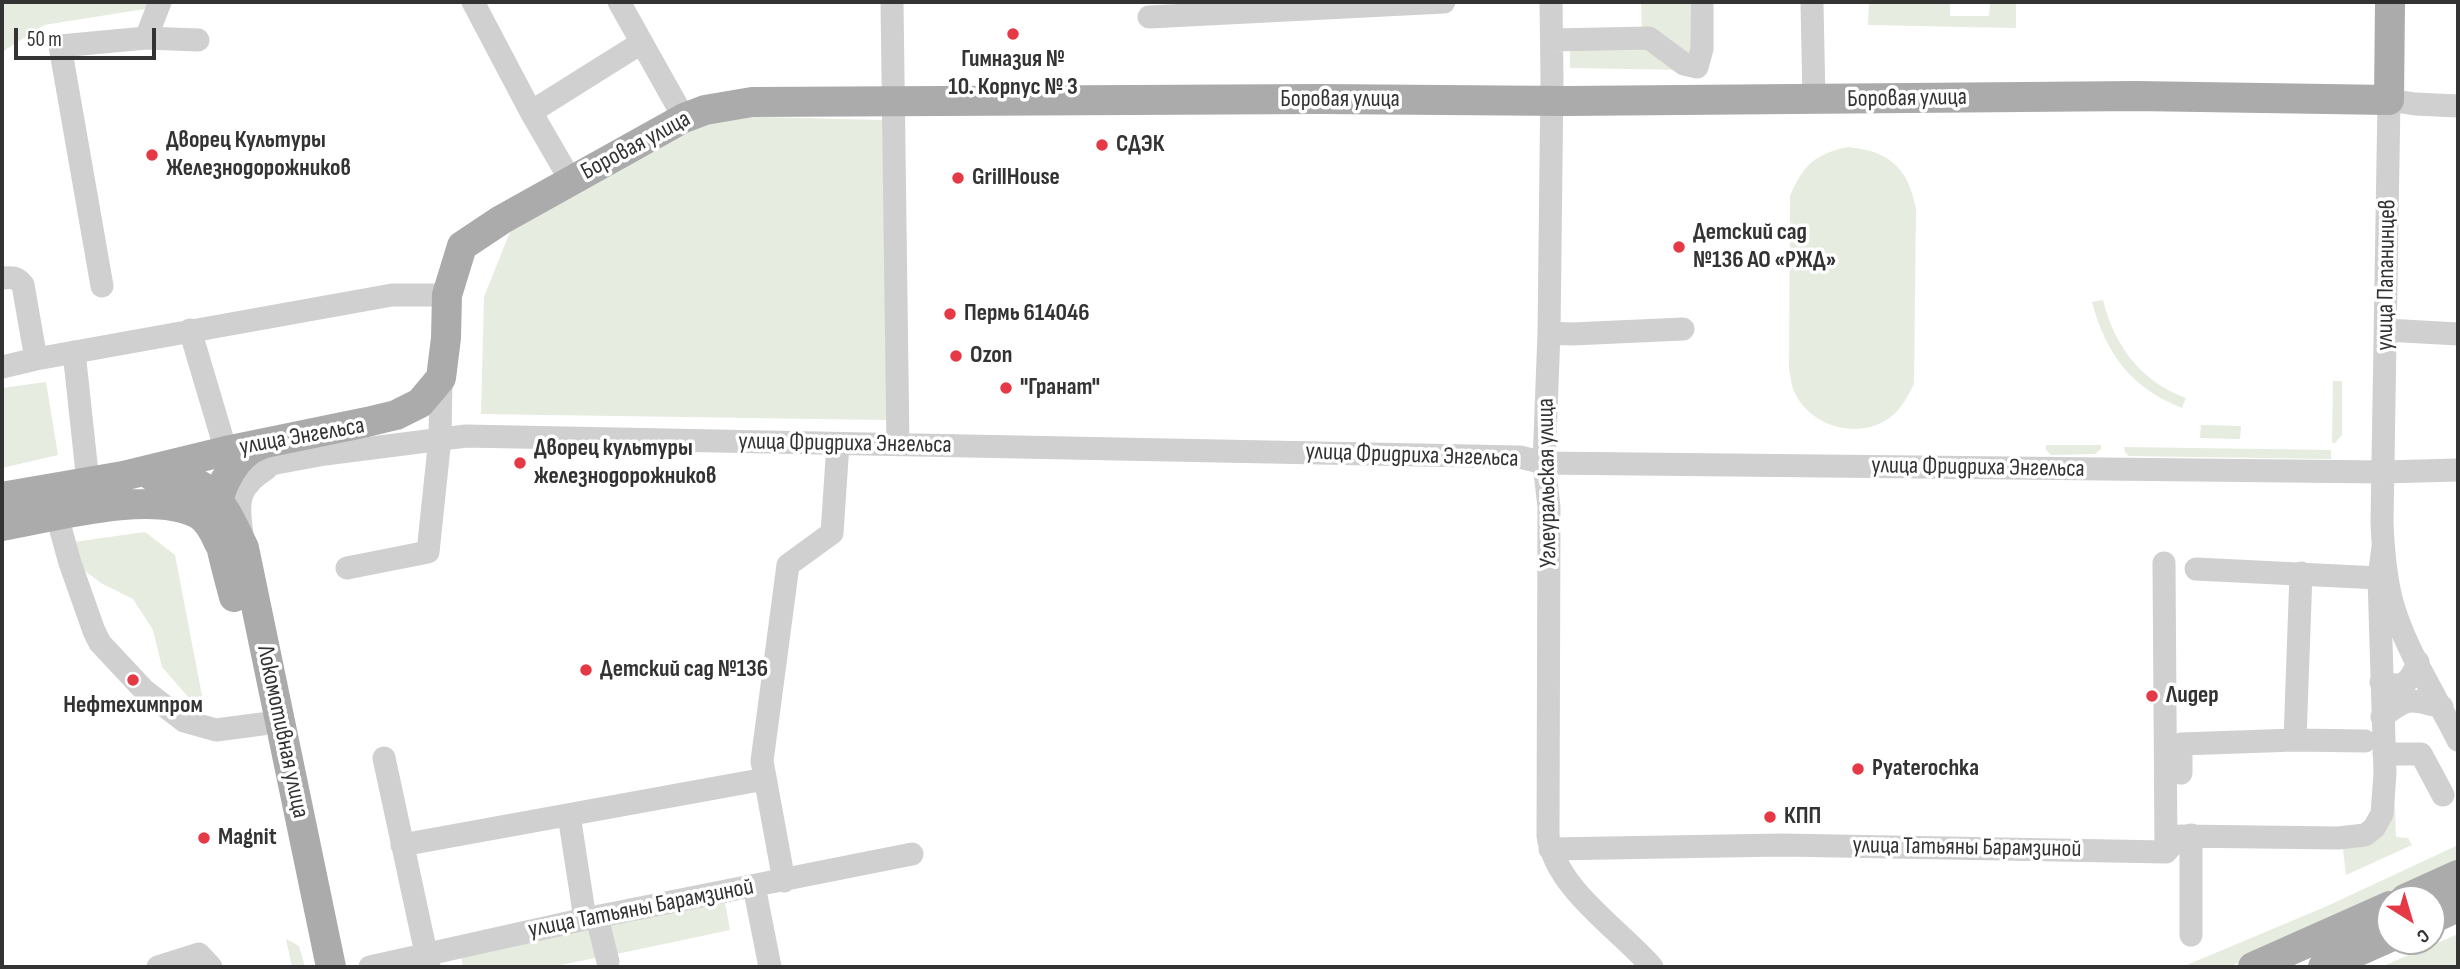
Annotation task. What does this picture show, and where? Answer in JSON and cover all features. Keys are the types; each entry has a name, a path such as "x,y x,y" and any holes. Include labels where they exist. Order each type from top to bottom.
{"main road":[{"name":"улица Папанинцев","path":"2389,100 2390,2"},
{"name":"Боровая улица","path":"441,378 446,338 447,295 462,246 500,220 684,118 705,110 752,102 1814,100 2136,96 2389,100"},
{"path":"368,422 396,415 420,403 441,378"},
{"name":"улица Энгельса","path":"2,497 123,476 218,479 274,452 368,422"},
{"path":"123,476 218,479"},
{"name":"Локомотивная улица","path":"218,479 217,513 234,551 331,967"},
{"name":"улица Энгельса","path":"2,526 113,506"},
{"name":"Локомотивная улица","path":"113,506 175,506 199,514 234,551 262,724 314,967"},
{"path":"2436,885 2458,875"},
{"path":"2253,967 2376,912"},
{"path":"2323,967 2376,943"}],"street":[{"path":"146,2 146,38"},
{"path":"146,38 160,2"},
{"path":"473,2 571,181"},
{"path":"619,2 684,118"},
{"path":"892,2 898,445"},
{"path":"1149,16 1317,4 1444,2"},
{"name":"Углеуральская улица","path":"1551,2 1549,333 1544,463 1549,507 1548,836 1550,849 1569,882 1622,937"},
{"path":"1552,40 1649,38 1684,64 1697,67 1702,49 1702,2"},
{"path":"1812,3 1814,100"},
{"path":"102,285 60,46 146,38 198,40"},
{"path":"531,112 641,43"},
{"path":"2389,100 2458,106"},
{"name":"улица Папанинцев","path":"2374,828 2382,814 2385,773 2374,748 2382,717 2379,578 2383,547 2389,100"},
{"path":"2,278 19,279 23,285 36,359"},
{"path":"2,367 190,330 392,295 447,295"},
{"path":"1549,333 1683,329"},
{"path":"190,330 218,479"},
{"path":"2386,330 2458,334"},
{"path":"74,352 88,482"},
{"name":"Боровая улица","path":"347,568 428,552 440,438 441,378"},
{"name":"улица Энгельса","path":"368,422 440,438"},
{"name":"улица Фридриха Энгельса","path":"440,438 466,436 1520,457 1544,463 2383,472 2458,470"},
{"name":"улица Энгельса","path":"234,551 241,494 274,452 440,438"},
{"path":"784,881 762,761 788,565 832,533 838,444"},
{"name":"улица Энгельса","path":"113,506 218,479"},
{"path":"57,516 94,631 100,643 144,691 184,721 216,730 262,724"},
{"name":"улица Папанинцев","path":"2383,547 2392,601 2418,662 2458,740"},
{"path":"2164,563 2179,841 2191,935"},
{"path":"2196,569 2379,578"},
{"path":"2295,740 2301,573"},
{"path":"2381,682 2396,687 2406,683 2413,676 2418,662"},
{"path":"2382,717 2403,701 2413,700 2442,707"},
{"path":"2179,841 2181,744 2295,740 2421,754 2443,795"},
{"path":"384,758 427,960"},
{"path":"402,845 765,779"},
{"path":"569,815 591,918 608,962"},
{"name":"улица Татьяны Барамзиной","path":"1550,849 2338,838 2365,835 2374,828"},
{"name":"улица Татьяны Барамзиной","path":"370,967 427,960 591,918 912,854"},
{"path":"754,886 771,967"},
{"path":"1622,937 1652,967"},
{"path":"1622,937 1666,967"},
{"path":"159,965 199,954 211,967"}],"shaded area":[{"path":"2,2 169,2 170,5 44,25 2,52"},
{"path":"1641,2 1690,2 1691,50 1688,70 1570,68 1570,45 1642,35"},
{"path":"1869,2 1950,2 1950,16 1989,16 1990,2 2016,2 2016,28 1868,25"},
{"path":"719,116 884,120 887,420 481,414 484,297 510,232"},
{"path":"1848,147 1875,153 1895,164 1908,183 1916,209 1914,384 1892,416 1880,424 1852,429 1837,427 1812,414 1794,391 1789,369 1790,196 1800,176 1812,162 1827,153"},
{"path":"2103,300 2122,347 2143,372 2170,391 2186,398 2182,408 2148,390 2123,367 2105,338 2092,302"},
{"path":"2333,381 2342,381 2342,435 2335,443 2332,443"},
{"path":"46,382 58,455 2,468 2,388"},
{"path":"2201,425 2241,426 2240,439 2200,438"},
{"path":"2046,445 2101,445 2101,449 2095,454 2051,455 2046,450"},
{"path":"2124,447 2331,450 2331,459 2129,456"},
{"path":"145,532 175,555 204,706 197,707 162,667 153,630 133,599 101,583 81,568 74,542"},
{"path":"2394,779 2396,837 2408,838 2412,845 2346,875 2343,849 2359,846"},
{"path":"2458,845 2458,865 2413,885 2376,885 2376,902 2229,967 2182,967 2325,907"},
{"path":"725,902 730,930 612,955 606,926"},
{"path":"593,926 600,957 551,967 463,967 461,956"},
{"path":"2458,934 2458,967 2381,967 2409,955 2446,955 2446,939"},
{"path":"286,939 299,946 305,967 292,967"}],"place":[{"name":"Гимназия № 10. Корпус № 3","path":"1013,34"},
{"name":"СДЭК","path":"1102,145"},
{"name":"Дворец Культуры Железнодорожников","path":"152,155"},
{"name":"GrillHouse","path":"958,178"},
{"name":"Детский сад №136 АО «РЖД»","path":"1679,247"},
{"name":"Пермь 614046","path":"950,314"},
{"name":"Ozon","path":"956,356"},
{"name":"\"Гранат\"","path":"1006,388"},
{"name":"Дворец культуры железнодорожников","path":"520,463"},
{"name":"Детский сад №136","path":"586,670"},
{"name":"Нефтехимпром","path":"133,680"},
{"name":"Лидер","path":"2152,696"},
{"name":"Pyaterochka","path":"1858,769"},
{"name":"КПП","path":"1770,817"},
{"name":"Magnit","path":"204,838"}]}
